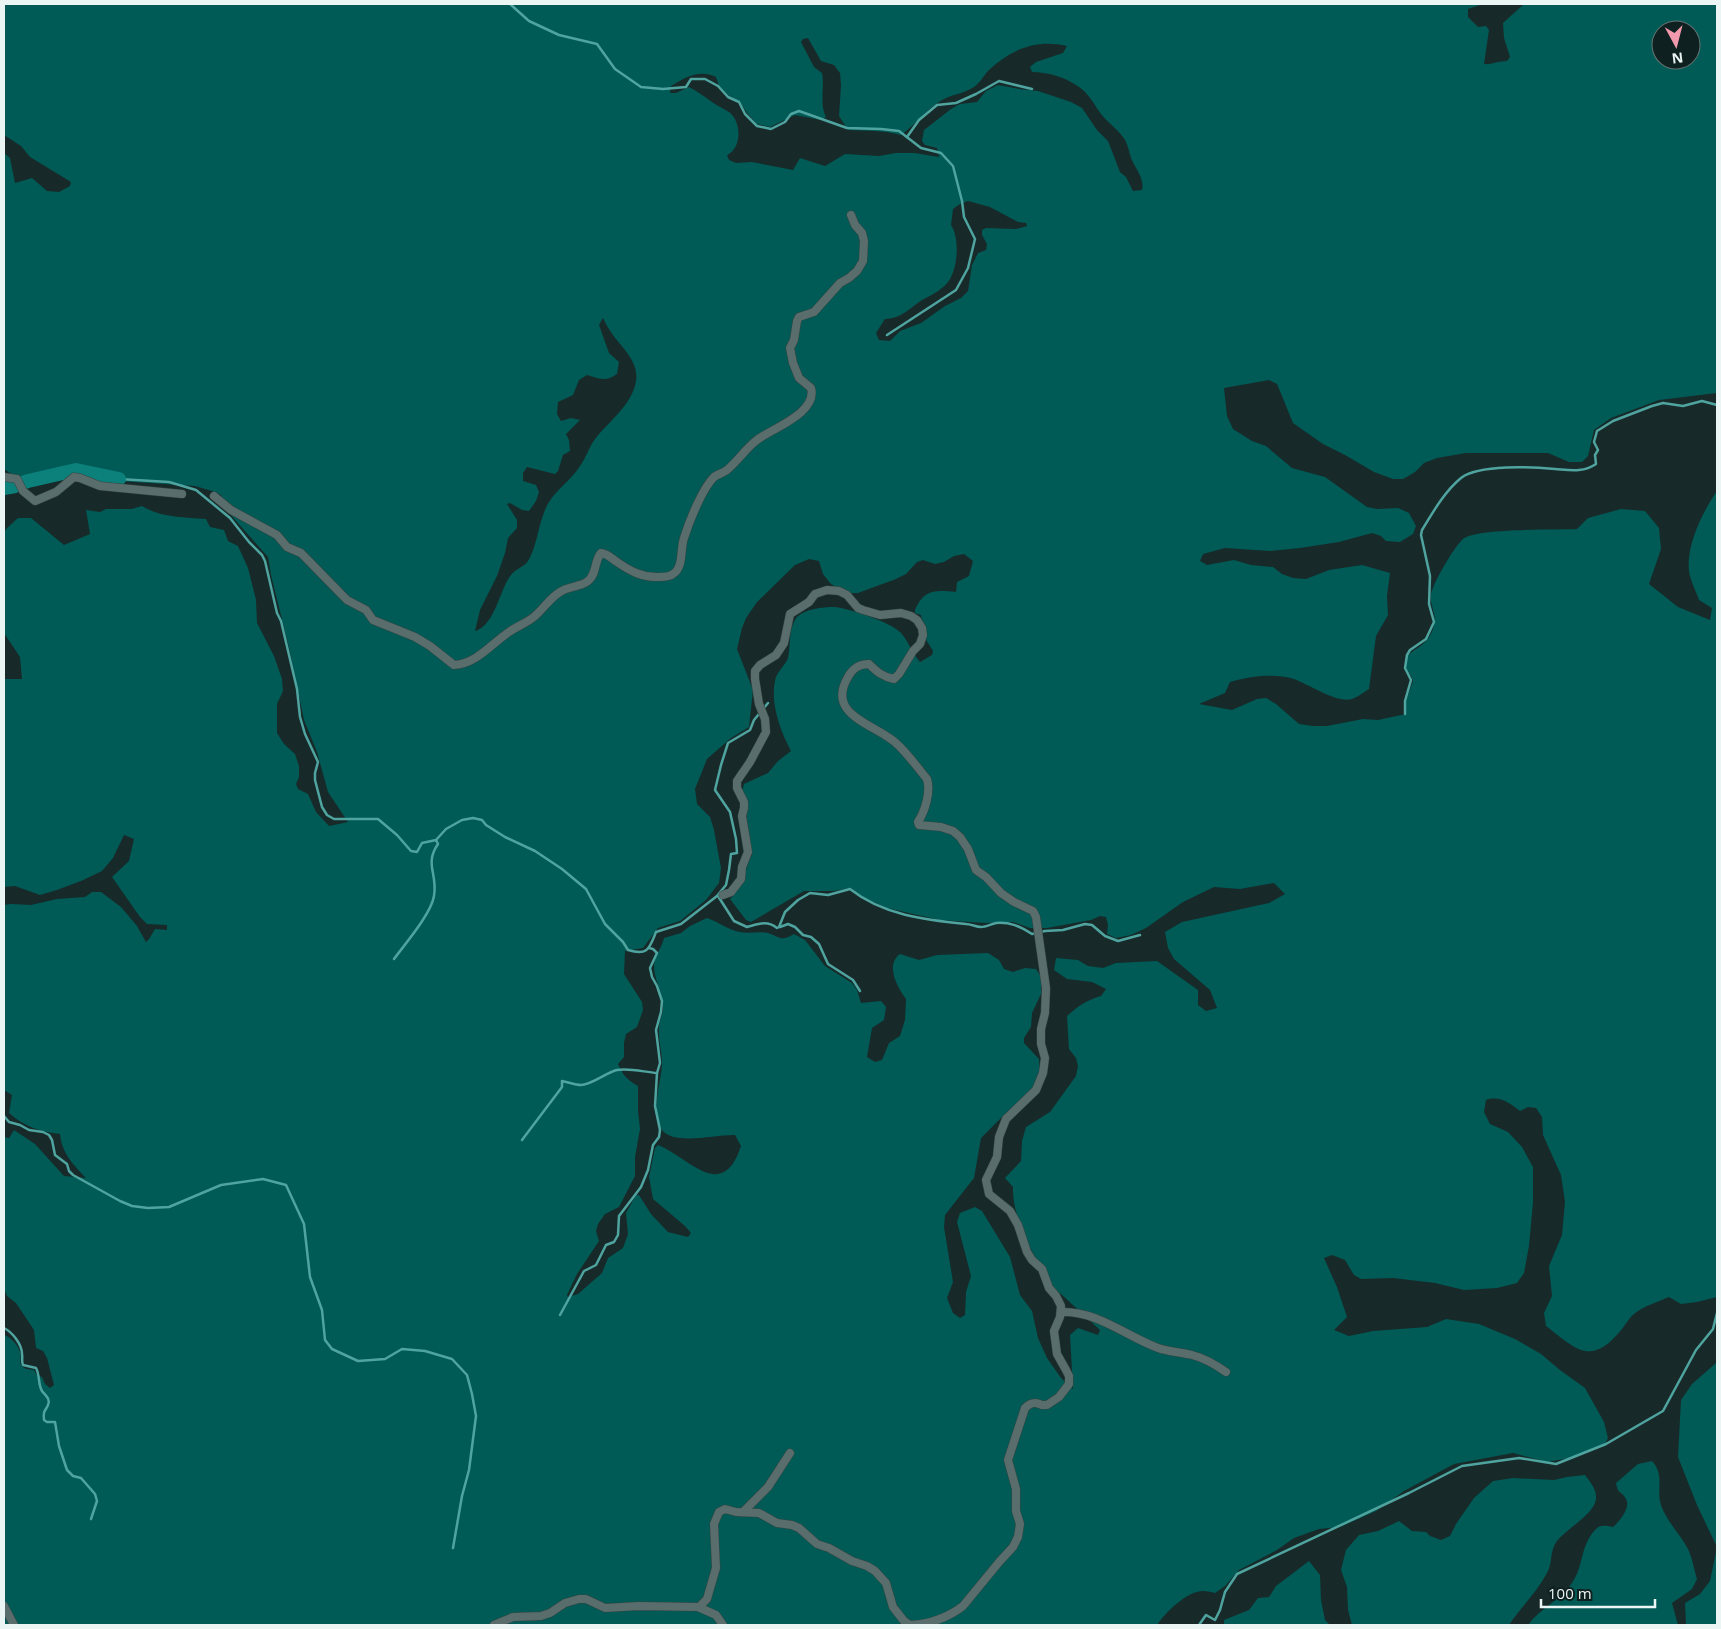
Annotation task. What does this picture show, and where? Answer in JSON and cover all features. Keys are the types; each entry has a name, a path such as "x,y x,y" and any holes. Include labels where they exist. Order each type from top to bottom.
{"street":[{"path":"214,496 231,510 277,535 287,547 301,553 347,600 366,610 373,620 415,637 454,665 466,664 490,648 509,631 532,618 558,592 589,581 598,556 601,554 610,556 616,562 643,577 666,577 675,573 678,567 684,536 706,487 715,476 727,470 756,441 765,434 785,425 798,415 812,396 811,388 800,378 793,363 790,348 794,340 799,317 814,312 840,283 857,271 863,261 864,241 862,233 855,225 851,215"},
{"path":"4,477 17,479 23,491 35,501 56,492 74,477 100,486 182,494"},
{"path":"699,1607 706,1599 716,1568 714,1524 719,1512 726,1509 736,1512 759,1513 777,1523 792,1525 799,1528 816,1544 829,1548 852,1562 867,1566 875,1571 886,1583 893,1607 904,1621 910,1625 938,1620 956,1612 1008,1554 1018,1537 1020,1524 1016,1511 1016,1489 1008,1466 1009,1454 1026,1408 1033,1403 1042,1405 1053,1402 1065,1391 1069,1384 1069,1376 1058,1354 1054,1331 1062,1312 1060,1301 1049,1288 1045,1274 1028,1252 1018,1225 1010,1211 989,1194 986,1180 997,1157 999,1137 1006,1119 1036,1090 1043,1073 1045,1058 1041,1044 1041,1029 1046,988 1036,917 1033,911 1001,893 986,877 976,870 968,848 953,831 941,827 919,826 918,822 922,816 929,785 927,779 897,744 847,712 842,694 848,675 856,666 869,664 878,673 886,677 894,678 899,674 913,651 920,644 923,635 922,628 917,620 901,613 880,615 863,610 858,608 847,595 839,591 827,590 815,594 809,602 790,614 784,643 776,655 760,665 755,671 759,704 766,732 750,762 737,781 737,788 744,802 742,816 748,852 742,867 741,879 731,892 723,895"},
{"path":"1062,1312 1086,1314 1136,1339 1161,1349 1193,1355 1226,1372"},
{"path":"743,1512 768,1488 790,1453"},
{"path":"494,1625 513,1617 541,1616 550,1613 565,1603 579,1599 586,1599 605,1608 639,1606 699,1607 716,1615 723,1625"},
{"path":"4,1606 14,1625"}],"shaded area":[{"path":"4,4 1483,4 1468,9 1468,17 1478,27 1486,26 1489,30 1484,64 1486,64 1507,61 1510,57 1504,38 1503,23 1524,4 1717,4 1717,393 1659,400 1611,418 1594,430 1588,456 1582,462 1569,462 1548,453 1466,453 1437,458 1424,463 1415,472 1403,479 1393,479 1374,472 1323,444 1293,423 1277,384 1269,380 1224,388 1227,416 1233,429 1252,441 1266,446 1292,468 1325,477 1367,507 1377,509 1398,508 1409,513 1416,526 1413,534 1400,542 1386,541 1381,536 1372,533 1339,542 1300,548 1270,551 1225,548 1203,554 1200,561 1207,565 1234,560 1251,565 1273,567 1282,574 1293,578 1306,579 1329,570 1362,565 1390,573 1387,596 1388,615 1376,636 1369,689 1352,699 1346,700 1331,696 1294,679 1262,676 1230,682 1225,693 1199,704 1232,710 1257,699 1266,698 1299,724 1313,726 1327,726 1363,719 1378,720 1406,714 1406,701 1413,681 1406,668 1406,659 1411,652 1425,642 1432,632 1435,616 1431,603 1431,593 1446,562 1463,539 1470,535 1499,531 1577,529 1588,518 1621,509 1645,511 1659,528 1661,549 1649,584 1678,607 1710,620 1712,608 1699,600 1689,571 1689,561 1690,550 1697,529 1706,508 1717,491 1717,1297 1681,1304 1669,1297 1651,1304 1632,1316 1611,1341 1593,1351 1575,1348 1546,1326 1544,1313 1552,1296 1549,1266 1562,1235 1565,1202 1561,1175 1543,1135 1542,1117 1536,1108 1528,1107 1520,1111 1512,1105 1495,1098 1486,1100 1484,1112 1490,1124 1508,1132 1522,1147 1533,1167 1533,1202 1529,1246 1524,1273 1517,1283 1497,1288 1464,1290 1435,1283 1393,1278 1361,1279 1354,1275 1345,1260 1332,1255 1324,1258 1337,1287 1347,1317 1334,1330 1349,1336 1373,1331 1427,1327 1446,1319 1479,1324 1515,1339 1541,1354 1585,1388 1604,1422 1608,1438 1604,1446 1570,1458 1547,1462 1513,1453 1454,1464 1404,1491 1376,1511 1340,1527 1319,1529 1294,1538 1277,1550 1239,1570 1225,1586 1215,1593 1205,1591 1190,1594 1171,1609 1157,1625 4,1625 4,1335 12,1339 18,1347 22,1366 26,1369 34,1370 50,1388 54,1385 47,1358 43,1351 36,1348 34,1330 16,1303 7,1296 4,1289 4,1137 9,1138 14,1130 35,1144 64,1176 86,1178 66,1153 60,1134 33,1128 9,1113 12,1095 4,1090 4,905 31,905 57,899 85,897 92,892 101,892 121,907 137,926 146,942 155,929 167,930 167,925 147,924 112,877 129,861 134,839 124,835 113,858 102,871 81,881 40,895 15,886 4,887 4,679 22,679 20,657 4,633 4,532 7,528 18,518 31,518 64,545 90,534 86,510 100,512 106,509 132,509 142,506 165,515 206,519 210,527 224,530 228,541 238,546 248,568 256,600 257,623 274,656 282,679 283,691 277,704 277,733 284,744 295,754 299,766 299,777 296,784 298,789 308,794 316,812 329,826 348,822 328,792 317,752 304,720 268,557 228,512 221,495 195,486 119,481 82,469 22,481 4,469 4,153 10,158 15,183 32,178 47,191 59,192 70,186 71,182 30,157 21,146 4,135","holes":["808,38 821,61 834,65 840,73 839,116 848,130 882,131 901,135 939,102 974,87 989,70 1015,51 1045,44 1067,46 1063,53 1036,62 1030,67 1032,72 1061,77 1076,85 1088,95 1101,114 1125,140 1141,178 1142,190 1133,191 1126,177 1120,172 1108,141 1097,130 1082,108 1071,102 1038,91 998,85 986,91 977,102 960,104 951,109 924,130 922,141 925,145 937,148 939,157 915,153 896,153 879,156 845,154 825,166 800,158 793,170 752,162 736,163 729,160 727,155 732,152 739,135 733,116 689,87 676,93 670,93 671,86 687,77 698,74 710,75 716,77 719,86 728,95 740,102 757,124 770,127 795,115 821,120 826,117 822,101 822,73 814,67 801,42 803,39","968,201 990,207 1018,222 1026,223 1027,226 1016,229 986,228 982,230 982,235 987,244 986,250 978,253 972,265 968,291 961,298 945,306 921,323 900,331 890,341 879,340 876,333 885,319 896,317 905,312 935,293 948,282 954,269 957,254 956,238 951,225 953,209","603,318 633,362 636,374 634,390 625,405 595,439 576,472 548,504 528,561 511,575 488,622 482,628 475,631 480,610 497,576 508,538 517,528 517,520 507,504 510,503 522,510 529,511 536,501 539,492 536,485 523,481 523,473 527,467 555,474 558,471 563,455 570,451 569,440 566,434 580,420 571,418 561,421 557,414 558,402 573,395 579,380 587,375 603,379 617,374 619,362 609,353 599,325","964,554 973,561 969,576 957,582 956,592 936,591 926,595 918,603 915,610 915,613 921,615 925,638 933,651 932,655 920,662 901,633 888,624 859,613 834,607 820,608 800,614 794,621 788,658 777,675 774,690 777,718 791,751 778,761 768,773 744,784 742,792 747,802 747,820 752,855 742,884 730,899 746,920 751,922 804,891 834,891 851,888 863,897 887,908 940,920 986,923 1013,922 1030,928 1047,928 1091,920 1100,916 1106,917 1108,925 1107,934 1116,938 1131,935 1146,928 1183,902 1214,887 1240,889 1274,883 1285,894 1269,903 1182,922 1165,932 1168,948 1174,959 1210,990 1217,1008 1206,1011 1198,1005 1198,990 1157,961 1116,963 1103,968 1088,966 1078,960 1056,958 1054,970 1067,979 1092,982 1106,989 1101,996 1091,999 1067,1016 1069,1049 1076,1058 1078,1066 1076,1076 1050,1112 1026,1127 1022,1141 1021,1161 1005,1178 1013,1187 1014,1205 1023,1232 1035,1257 1047,1273 1052,1287 1100,1330 1098,1335 1078,1328 1070,1335 1073,1389 1061,1378 1047,1358 1038,1338 1032,1311 1020,1295 1010,1257 982,1211 975,1207 960,1213 957,1222 971,1276 966,1292 965,1315 960,1318 953,1313 947,1298 953,1282 944,1227 945,1215 974,1178 981,1138 1008,1111 1025,1099 1040,1075 1039,1059 1024,1043 1024,1038 1031,1027 1032,1013 1041,994 1042,978 1036,969 1025,968 1013,972 1004,969 999,960 988,953 937,955 919,960 900,954 893,964 893,970 896,982 906,999 905,1020 900,1036 889,1043 882,1060 875,1062 867,1057 872,1028 884,1020 886,1007 881,1001 861,1003 857,990 852,983 825,966 805,940 794,934 781,938 765,932 747,933 731,930 707,918 690,926 681,933 664,938 654,966 663,1004 659,1024 662,1063 656,1106 658,1123 668,1135 676,1137 697,1138 735,1135 741,1146 733,1163 725,1172 715,1174 704,1172 658,1145 655,1148 649,1177 653,1199 691,1233 688,1237 668,1232 651,1214 639,1195 636,1195 626,1213 628,1234 623,1248 608,1258 602,1273 578,1294 568,1297 567,1295 577,1274 599,1241 596,1231 598,1224 605,1214 619,1207 635,1176 635,1157 640,1129 638,1086 626,1077 618,1064 624,1057 626,1034 637,1027 643,1010 642,1002 624,974 625,951 643,948 658,928 680,921 706,900 719,883 721,868 714,830 710,817 697,804 695,789 707,759 731,738 749,727 753,690 737,649 746,618 757,602 795,565 809,559 819,561 823,574 838,589 848,593 858,593 906,574 917,562 923,560 935,564 944,562 954,556"]},
{"path":"1717,1358 1717,1547 1697,1505 1678,1457 1681,1400 1692,1384 1716,1363"},
{"path":"1652,1461 1658,1472 1661,1505 1688,1549 1697,1579 1692,1589 1672,1603 1678,1625 1528,1625 1572,1583 1579,1570 1584,1549 1595,1530 1601,1526 1613,1527 1624,1515 1627,1506 1626,1499 1619,1491 1616,1483 1638,1464"},
{"path":"1585,1475 1595,1491 1595,1503 1583,1518 1557,1541 1547,1573 1539,1587 1509,1625 1352,1625 1348,1610 1347,1587 1341,1570 1346,1550 1359,1535 1378,1531 1399,1521 1412,1531 1426,1532 1430,1536 1441,1540 1450,1536 1474,1498 1493,1481 1513,1478 1554,1480"},
{"path":"1717,1547 1717,1625 1686,1625 1685,1603 1700,1594 1710,1581"},
{"path":"1309,1561 1320,1575 1321,1600 1325,1620 1330,1625 1224,1625 1224,1620 1249,1610 1258,1598 1269,1597 1276,1586"}],"waterway":[{"path":"510,4 529,21 559,35 597,44 615,69 641,87 663,89 686,87 691,79 705,79 718,86 728,97 739,102 745,114 757,126 771,129 785,122 791,114 799,111 847,128 899,131 921,148 941,153 953,166 964,217 975,239 968,268 956,290 887,335"},
{"path":"907,137 919,120 937,105 956,103 999,81 1032,89"},
{"path":"1405,714 1405,701 1411,680 1405,668 1407,655 1410,650 1426,639 1434,622 1429,604 1430,576 1421,535 1422,530 1455,483 1469,474 1493,468 1586,469 1596,464 1595,455 1598,450 1594,442 1597,431 1613,421 1663,403 1683,406 1702,401 1717,405"},
{"path":"4,488 76,470 119,479"},
{"path":"119,479 169,482 196,490 230,518 262,555 277,613 281,621 297,689 300,717 305,734 318,762 315,780 322,807 327,815 334,819 378,819 397,835 411,851 417,852 422,843 436,840 446,829 462,820 473,818 482,820 486,825 505,837 535,851 562,869 586,889 605,924 623,942 628,950 635,952 647,950 656,932 681,924 717,896 726,885 731,854 737,853 736,839 730,812 715,790 728,743 750,730 754,720 768,703"},
{"path":"394,959 417,929 432,903 435,888 432,857 438,844 436,840"},
{"path":"718,896 734,921 747,927 766,923 777,928 785,912 798,900 810,893 828,895 850,889 876,905 905,915 935,921 981,927 996,923 1006,923 1032,934 1063,930 1085,924 1092,925 1105,936 1118,941 1140,935"},
{"path":"780,927 788,924 795,927 803,935 811,937 819,944 828,964 853,980 860,991"},
{"path":"560,1315 584,1271 596,1265 606,1245 614,1242 618,1235 619,1216 641,1187 648,1170 653,1145 659,1137 660,1130 655,1106 657,1073 660,1063 656,1030 662,1001 650,968 657,953 649,948"},
{"path":"522,1140 562,1087 562,1081 579,1085 585,1084 617,1070 657,1073"},
{"path":"4,1116 9,1122 49,1135 55,1155 67,1164 69,1171 73,1175 132,1206 148,1208 169,1207 221,1185 263,1179 286,1185 304,1224 310,1277 322,1310 325,1340 332,1349 358,1361 385,1359 402,1349 425,1351 452,1359 467,1375 476,1416 469,1470 462,1496 453,1548"},
{"path":"1199,1625 1206,1615 1215,1620 1225,1592 1237,1574 1462,1466 1519,1458 1556,1464 1606,1444 1663,1411 1696,1350 1713,1329 1717,1313"},
{"path":"4,1328 18,1342 22,1350 23,1365 36,1368 41,1389 49,1401 44,1413 44,1420 55,1422 59,1446 67,1470 73,1476 81,1478 95,1494 97,1501 91,1519"}]}
